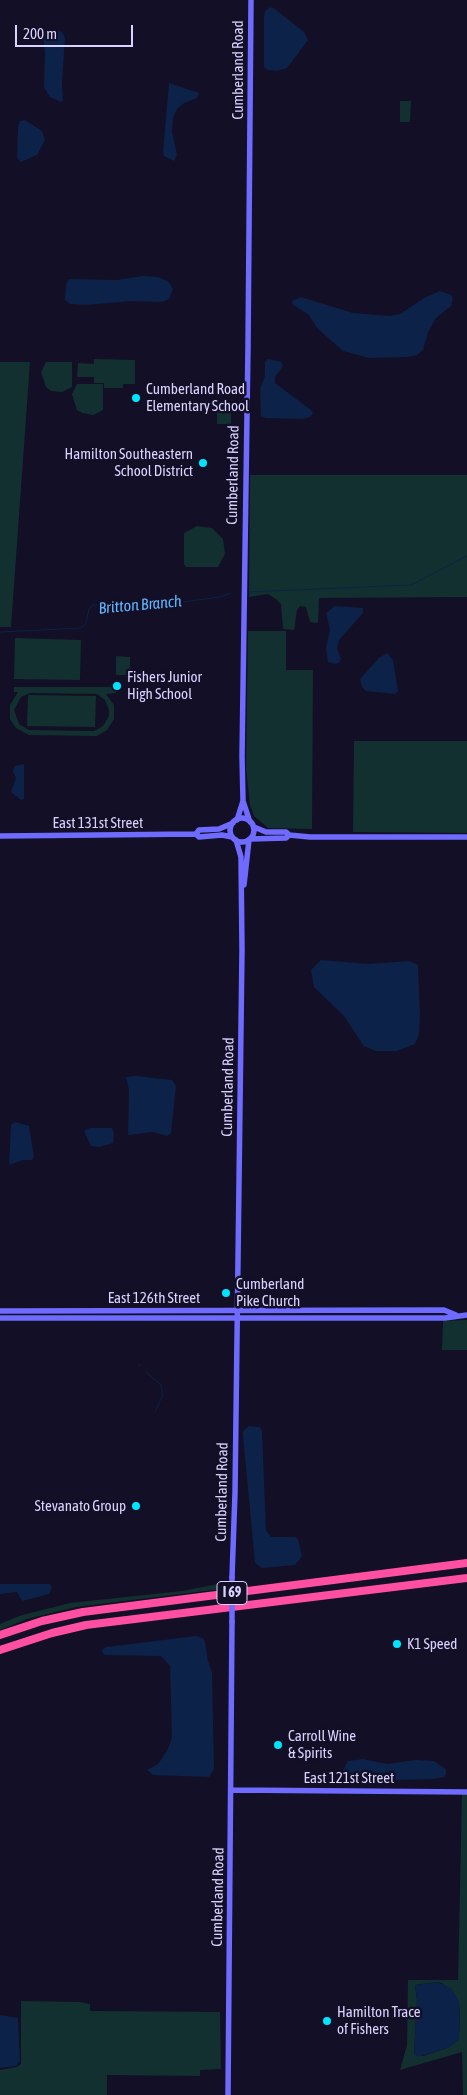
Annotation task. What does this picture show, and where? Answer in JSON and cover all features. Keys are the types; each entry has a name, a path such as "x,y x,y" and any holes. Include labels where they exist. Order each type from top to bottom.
{"highway":[{"name":"I 69","path":"0,1635 42,1621 83,1612 467,1563"},
{"name":"I 69","path":"0,1650 45,1635 86,1626 467,1578"}],"main road":[{"name":"Cumberland Road","path":"251,0 243,801 252,825"},
{"name":"Cumberland Road","path":"235,821 243,801"},
{"path":"289,835 286,838 241,842 234,838 231,831 235,821 245,819 266,832 286,832 289,835 310,837 467,838"},
{"name":"East 131st Street","path":"196,834 199,830 220,829 235,821"},
{"path":"249,840 254,833 252,825"},
{"name":"East 131st Street","path":"0,836 196,834 199,837 222,834 234,838"},
{"name":"Cumberland Road","path":"228,2095 232,1577 238,1317 242,890 241,857 234,838"},
{"name":"Cumberland Road","path":"242,890 246,878 249,840"},
{"name":"East 126th Street","path":"0,1311 444,1310 456,1315"},
{"name":"East 126th Street","path":"0,1318 445,1318 467,1315"},
{"name":"East 121st Street","path":"231,1790 467,1792"}],"green space":[{"path":"400,101 411,101 410,122 400,122"},
{"path":"94,359 135,360 135,384 123,384 123,388 104,388 104,383 94,383 94,377 77,377 78,363 94,364"},
{"path":"0,362 30,362 11,627 0,627"},
{"path":"46,362 72,362 72,387 62,392 51,391 46,387 41,372"},
{"path":"77,384 103,384 103,410 93,415 77,410 72,394"},
{"path":"217,410 231,410 231,424 217,424"},
{"path":"250,475 467,475 467,597 319,598 318,623 310,622 306,607 300,606 297,610 294,630 283,629 281,604 277,600 268,594 249,597"},
{"path":"197,526 212,528 223,539 225,554 218,567 186,567 184,564 184,533"},
{"path":"248,631 286,631 286,670 313,670 312,829 268,828 254,816 250,805 246,768"},
{"path":"15,638 81,640 80,680 14,679"},
{"path":"116,656 130,657 130,675 116,675"},
{"path":"14,687 116,687 116,693 106,694 114,705 114,719 107,730 97,736 29,735 16,728 10,719 10,705 18,692 14,692","holes":["30,693 97,694 105,700 109,716 103,726 94,731 29,730 19,724 14,710 21,697"]},
{"path":"28,695 96,696 95,727 27,726"},
{"path":"354,741 467,741 467,833 353,832"},
{"path":"467,1320 467,1350 442,1350 443,1321"},
{"path":"229,1582 229,1588 76,1607 27,1619 0,1630 0,1624 19,1616 70,1603 182,1591"},
{"path":"467,1793 467,2095 463,2095 462,2052 400,2070 407,2045 408,1980 458,1980 462,1794","holes":["442,1983 459,2001 460,2028 450,2047 423,2056 414,2054 417,2000 415,1985"]},
{"path":"21,2001 80,2002 90,2004 90,2011 220,2012 221,2069 200,2070 200,2076 107,2075 107,2095 0,2095 0,2070 16,2067 21,2064"}],"water":[{"path":"270,7 304,32 308,40 287,68 277,71 268,70 264,67 264,17 265,11"},
{"path":"53,30 62,32 65,38 62,82 63,100 61,102 50,97 44,87 45,52 43,37 46,32"},
{"path":"169,83 199,93 197,98 184,103 177,109 173,118 172,132 177,155 174,161 164,156 163,152"},
{"path":"25,120 42,131 45,140 37,155 21,162 17,158 18,126 20,121"},
{"path":"143,276 158,277 168,281 173,289 169,299 162,302 132,301 86,305 70,304 65,300 66,285 69,279 117,280"},
{"path":"440,291 451,295 453,299 451,306 436,318 428,332 423,350 417,355 408,357 369,358 343,351 317,328 308,314 293,305 292,301 301,297 353,313 390,316 400,314 424,298"},
{"path":"268,359 281,362 283,366 275,377 275,383 311,410 313,413 310,417 303,419 266,418 261,416 260,389 265,376 265,362"},
{"path":"335,606 363,608 363,613 339,640 337,648 341,659 339,663 335,664 328,662 326,648 330,630 326,613"},
{"path":"387,653 393,660 398,691 395,694 366,691 362,687 360,679 379,658"},
{"path":"24,764 24,799 21,800 11,792 16,778 13,771 15,766"},
{"path":"321,960 368,964 409,961 418,965 420,1013 419,1034 415,1044 397,1051 376,1051 364,1046 344,1016 314,987 311,970"},
{"path":"136,1076 172,1080 176,1086 171,1133 167,1136 153,1132 128,1135 129,1090 126,1077"},
{"path":"15,1122 29,1126 34,1157 32,1160 23,1160 9,1165 11,1125"},
{"path":"90,1128 112,1128 114,1134 113,1143 100,1147 91,1146 84,1131"},
{"path":"249,1426 260,1427 262,1431 266,1530 271,1537 295,1537 298,1539 302,1556 295,1565 262,1568 255,1563 243,1436 243,1431"},
{"path":"0,1584 49,1584 52,1587 49,1594 22,1601 17,1592 0,1594"},
{"path":"196,1636 203,1638 205,1642 212,1672 214,1769 209,1777 153,1775 147,1770 158,1764 167,1751 172,1738 170,1666 161,1656 106,1655 103,1654 102,1650 106,1647"},
{"path":"363,1759 387,1764 416,1760 434,1761 446,1769 446,1774 444,1777 434,1779 398,1780 369,1776 347,1777 342,1772 348,1761"},
{"path":"437,1982 451,1988 459,2001 459,2040 450,2047 418,2057 414,2054 417,2000 415,1985"},
{"path":"0,2015 18,2018 20,2061 16,2066 0,2068"}],"waterway":[{"path":"249,592 411,585 467,556"},
{"name":"Britton Branch","path":"0,632 81,628 86,623 89,609 93,605 168,604 220,597 231,593"},
{"path":"146,1372 161,1385 163,1394 155,1412"}],"place":[{"name":"Cumberland Road Elementary School","path":"136,398"},
{"name":"Hamilton Southeastern School District","path":"203,463"},
{"name":"Fishers Junior High School","path":"117,686"},
{"name":"Cumberland Pike Church","path":"226,1293"},
{"name":"Stevanato Group","path":"136,1506"},
{"name":"K1 Speed","path":"397,1644"},
{"name":"Carroll Wine & Spirits","path":"278,1745"},
{"name":"Hamilton Trace of Fishers","path":"327,2021"}]}
